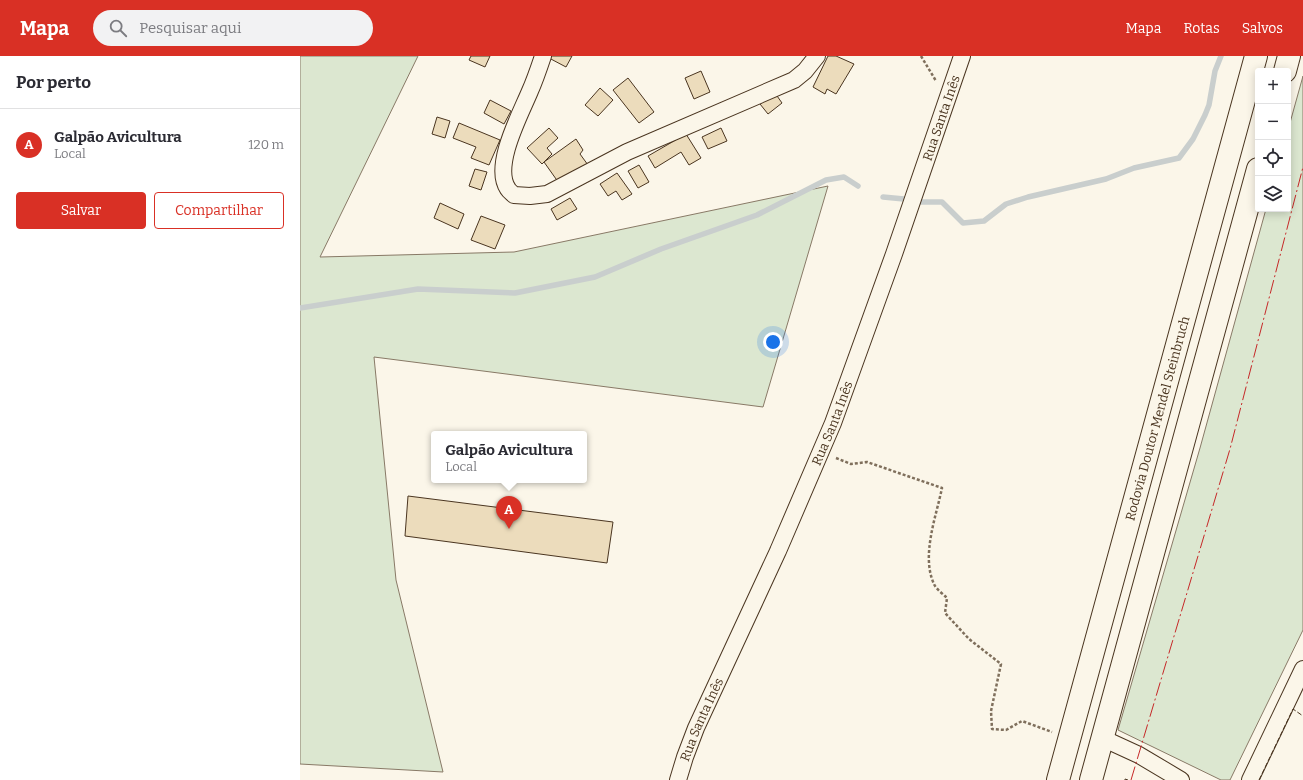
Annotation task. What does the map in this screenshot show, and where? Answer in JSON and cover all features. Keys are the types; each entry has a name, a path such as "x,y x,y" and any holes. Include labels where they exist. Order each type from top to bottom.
{"highway":[{"name":"Rodovia Doutor Mendel Steinbruch","path":"1058,780 1256,56"},
{"path":"1286,68 1289,56"},
{"path":"1091,780 1256,176"}],"street":[{"path":"543,56 530,92 508,144 504,176 507,188 514,196 546,194 627,152 794,80 805,71 817,56"},
{"name":"Rua Santa Inês","path":"678,780 696,728 778,551 823,447 847,385 962,56"},
{"path":"1250,780 1303,669"},
{"path":"1102,738 1139,755 1181,780"}],"path":[{"path":"921,56 947,100"},
{"path":"823,447 832,457 851,464 867,462 942,488 931,541 928,564 934,585 947,598 945,613 969,639 1001,664 991,711 992,729 1006,730 1022,721 1069,738"}],"green space":[{"path":"300,56 418,56 320,257 514,252 828,186 763,407 374,357 396,580 443,772 300,764"},
{"path":"1303,76 1303,630 1230,780 1221,780 1118,730 1200,448 1265,212 1291,212 1291,119"}],"building":[{"path":"471,56 490,56 485,67 469,60"},
{"path":"550,56 572,56 566,67 549,58"},
{"path":"828,56 836,56 854,64 836,94 827,89 825,94 813,87"},
{"path":"701,71 710,92 694,99 685,78"},
{"path":"628,78 654,112 639,123 613,90"},
{"path":"600,88 613,100 598,116 585,105"},
{"path":"775,93 782,103 768,114 760,104"},
{"path":"490,100 511,111 504,124 484,113"},
{"path":"437,117 450,121 445,138 432,134"},
{"path":"459,123 500,140 489,165 471,158 476,147 453,138"},
{"path":"549,128 558,138 547,148 552,154 542,164 527,148"},
{"path":"721,128 727,141 708,149 702,137"},
{"path":"686,134 701,158 689,165 681,152 655,168 648,156"},
{"path":"576,139 583,150 580,154 588,165 561,186 544,162"},
{"path":"639,165 649,182 638,188 628,171"},
{"path":"475,169 487,172 481,190 469,186"},
{"path":"617,173 632,194 622,200 616,191 608,196 600,184"},
{"path":"570,198 577,209 557,220 551,209"},
{"path":"440,203 464,214 458,229 434,218"},
{"path":"481,216 505,225 495,249 471,240"},
{"path":"408,496 613,522 607,563 405,536"}],"waterway":[{"path":"921,202 942,202 963,223 984,221 1006,204 1028,197 1106,179 1134,168 1179,158 1193,139 1205,115 1209,105 1215,71 1221,56"},
{"path":"300,308 418,289 515,293 595,277 661,249 757,215 826,180 844,177 858,186"},
{"path":"883,197 904,199"}],"fence":[{"path":"1259,780 1293,709 1303,716"},
{"path":"1125,780 1128,780"}],"power":[{"path":"1131,780 1230,449 1303,167"}],"place":[{"name":"Galpão Avicultura","path":"509,529"}]}
